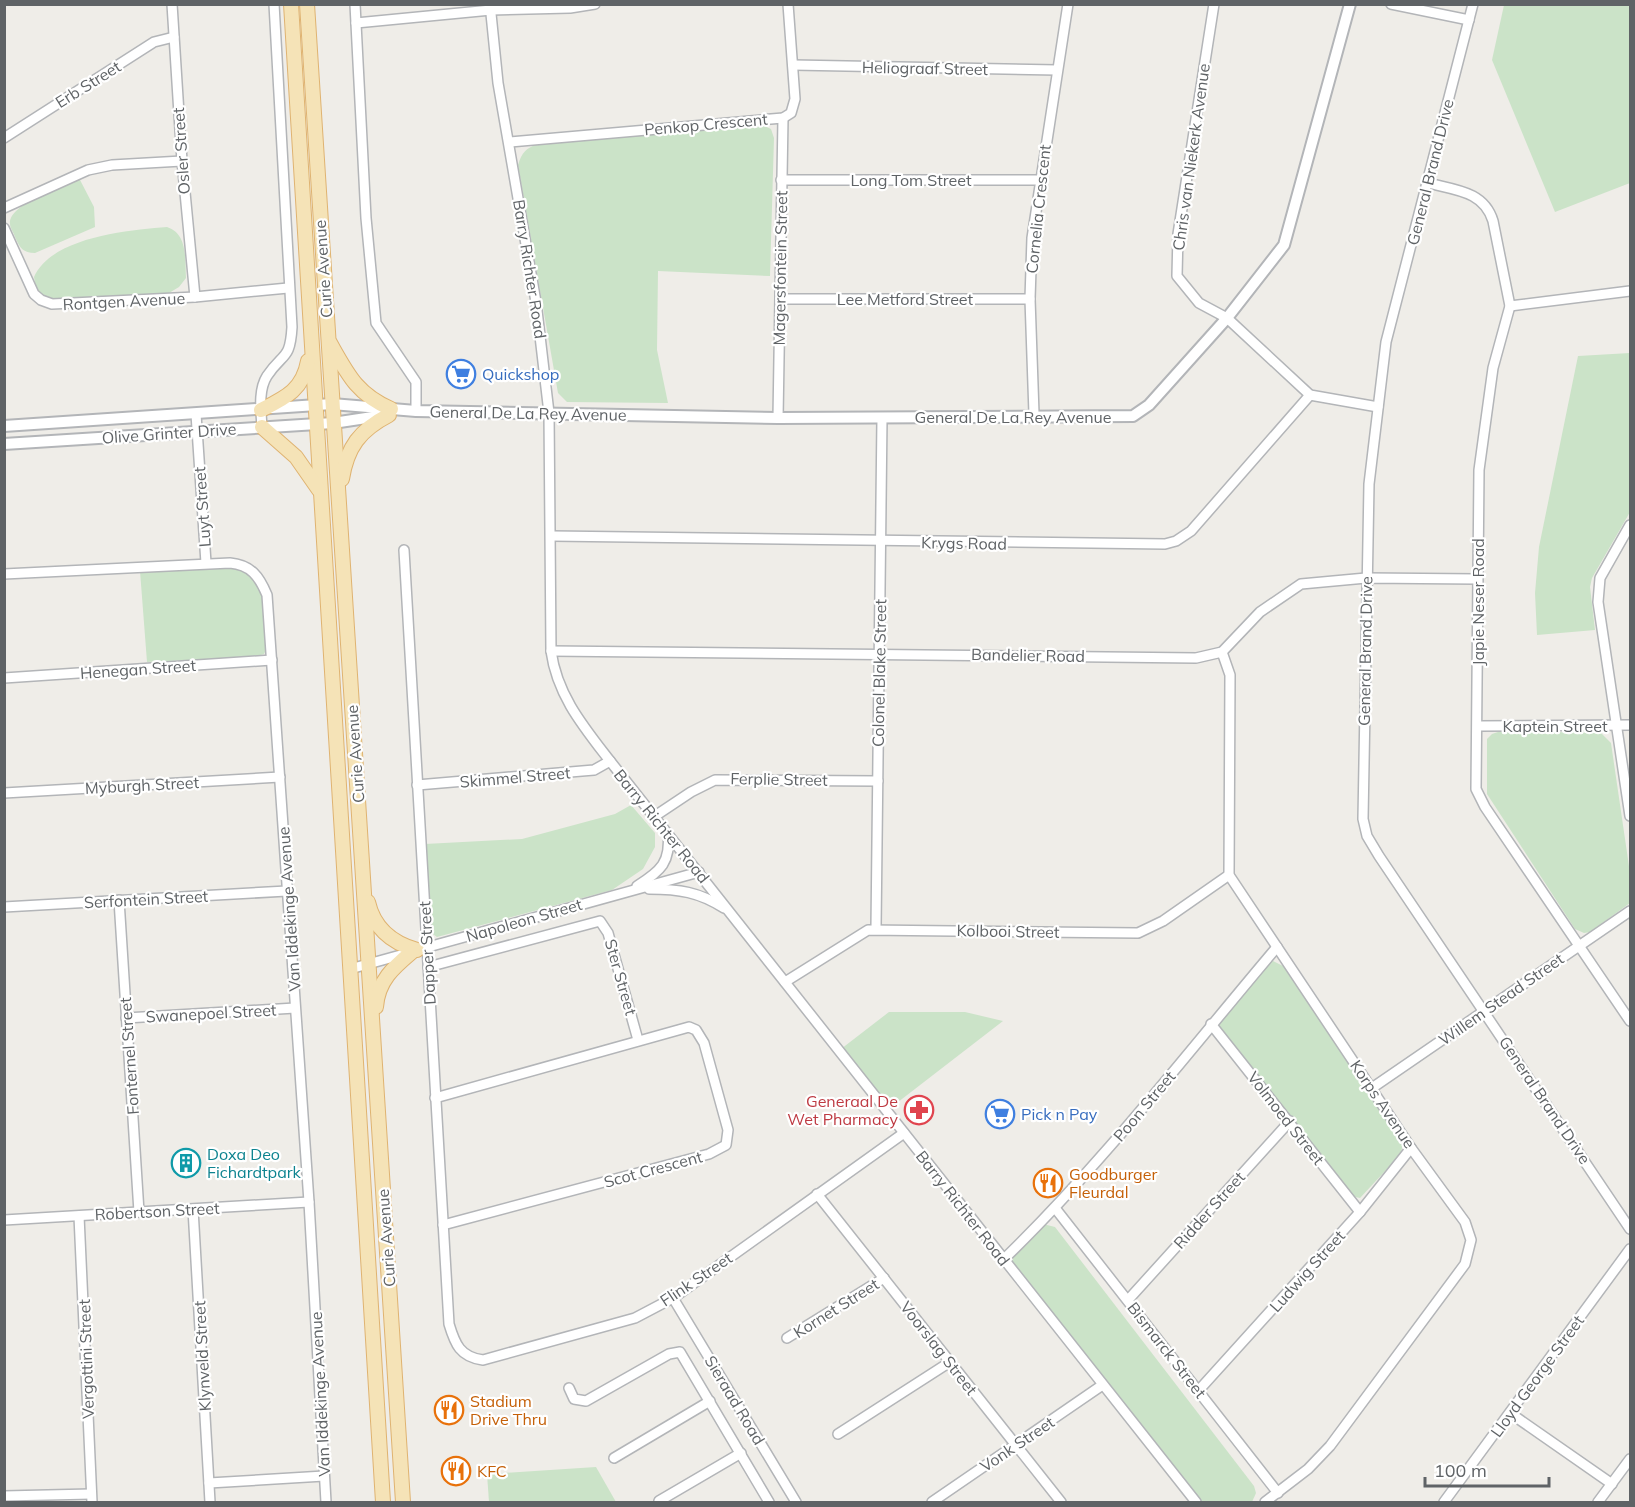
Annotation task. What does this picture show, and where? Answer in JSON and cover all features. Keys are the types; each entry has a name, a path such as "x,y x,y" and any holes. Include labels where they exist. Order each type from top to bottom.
{"main road":[{"name":"Curie Avenue","path":"291,4 383,1503"},
{"name":"Curie Avenue","path":"307,4 403,1503"},
{"path":"327,339 352,381 368,397 390,412 365,429 352,445 345,463 338,502"},
{"path":"261,410 291,396 300,384 306,372 311,342"},
{"path":"262,427 296,457 310,474 321,495"},
{"path":"362,868 369,907 377,925 394,942 419,950"},
{"path":"374,1053 377,1000 381,983 391,971 419,950"}],"street":[{"name":"Osler Street","path":"172,4 182,161 195,297"},
{"path":"262,427 262,387 267,376 287,356 291,348 274,4"},
{"path":"355,4 366,218 376,323 416,382 416,411"},
{"path":"356,23 490,7 557,9 595,4"},
{"name":"Penkop Crescent","path":"510,142 783,118 791,113 795,106 788,4"},
{"name":"Cornelia Crescent","path":"1034,414 1030,299 1032,238 1068,4"},
{"name":"Chris van Niekerk Avenue","path":"1214,4 1178,234 1176,267 1178,279 1199,303 1227,318 1310,395"},
{"name":"General De La Rey Avenue","path":"333,423 390,412 416,411 778,418 1034,414 1126,417 1140,413 1227,318 1286,239 1326,85 1350,4"},
{"path":"1391,4 1469,20"},
{"name":"General Brand Drive","path":"1473,4 1386,342 1369,484 1363,819 1367,836 1630,1229"},
{"name":"Barry Richter Road","path":"490,7 498,83 536,302 549,413 552,536 551,651 554,670 564,696 610,761 656,816 1101,1386 1196,1503"},
{"name":"Erb Street","path":"4,138 154,42 174,36"},
{"name":"Heliograaf Street","path":"793,65 1057,70"},
{"name":"Magersfontein Street","path":"778,418 783,118"},
{"path":"4,208 88,170 112,165 182,161"},
{"name":"Long Tom Street","path":"781,180 1040,180"},
{"name":"Japie Neser Road","path":"1428,183 1477,197 1488,209 1493,221 1510,306 1493,368 1479,470 1479,726 1476,789 1479,797 1630,1021"},
{"name":"Rontgen Avenue","path":"4,228 34,294 46,303 195,297 288,288"},
{"path":"1510,306 1630,291"},
{"name":"Lee Metford Street","path":"780,299 1030,299"},
{"path":"1310,395 1378,407"},
{"name":"Krygs Road","path":"552,536 1165,544 1176,541 1198,524 1310,395"},
{"name":"General De La Rey Avenue","path":"332,404 390,412"},
{"name":"Olive Grinter Drive","path":"4,426 332,404"},
{"name":"Luyt Street","path":"196,414 206,563"},
{"name":"Colonel Blake Street","path":"876,928 882,418"},
{"name":"Olive Grinter Drive","path":"4,444 333,423"},
{"path":"1630,525 1600,578 1598,587 1598,602 1630,816"},
{"name":"Dapper Street","path":"404,550 417,785 419,950 428,967 449,1324 461,1352"},
{"name":"Van Iddekinge Avenue","path":"4,574 206,563 243,564 258,575 269,606 309,1202 326,1503"},
{"path":"1229,875 1230,675 1222,652 1246,625 1296,585 1366,578 1478,579"},
{"name":"Bandelier Road","path":"551,651 879,652 1170,658 1196,658 1222,652"},
{"name":"Henegan Street","path":"4,678 272,660"},
{"name":"Kaptein Street","path":"1479,726 1630,725"},
{"name":"Skimmel Street","path":"417,785 594,770 610,761"},
{"name":"Myburgh Street","path":"4,793 280,777"},
{"name":"Ferplie Street","path":"656,816 691,792 715,780 878,781"},
{"path":"618,894 638,885 663,865 670,851 668,833"},
{"name":"Napoleon Street","path":"350,969 699,872"},
{"name":"Kolbooi Street","path":"785,982 862,933 876,928 1138,933 1163,921 1229,875"},
{"name":"Korps Avenue","path":"1229,875 1411,1148 1470,1232 1471,1247 1465,1264 1330,1446 1265,1503"},
{"path":"636,889 690,891 706,896 729,910"},
{"name":"Serfontein Street","path":"4,907 287,891"},
{"name":"Fonternel Street","path":"119,900 139,1212"},
{"name":"Willem Stead Street","path":"1372,1088 1630,911"},
{"name":"Napoleon Street","path":"428,967 596,921"},
{"name":"Ster Street","path":"596,921 600,921 608,933 638,1040"},
{"name":"Poon Street","path":"1004,1259 1055,1208 1277,947"},
{"name":"Swanepoel Street","path":"126,1018 295,1008"},
{"name":"Volmoed Street","path":"1211,1024 1290,1120 1360,1212"},
{"name":"Scot Crescent","path":"435,1098 638,1040 689,1028 700,1035 728,1130 726,1145 709,1154 443,1225"},
{"name":"Ridder Street","path":"1128,1300 1290,1120"},
{"name":"Flink Street","path":"461,1352 471,1359 483,1360 635,1318 673,1298 904,1134"},
{"name":"Ludwig Street","path":"1199,1390 1360,1212 1411,1148"},
{"name":"Voorslag Street","path":"817,1194 1061,1503"},
{"name":"Robertson Street","path":"4,1220 309,1202"},
{"name":"Bismarck Street","path":"1055,1208 1278,1493"},
{"name":"Klynveld Street","path":"193,1209 210,1503"},
{"name":"Vergottini Street","path":"79,1216 92,1498"},
{"name":"Lloyd George Street","path":"1444,1503 1630,1249"},
{"name":"Kornet Street","path":"787,1338 884,1278"},
{"name":"Sieraad Road","path":"673,1298 796,1503"},
{"path":"568,1388 574,1399 586,1401 677,1351 683,1354 770,1503"},
{"path":"838,1434 950,1362"},
{"name":"Vonk Street","path":"932,1503 1101,1386"},
{"path":"614,1458 710,1401"},
{"path":"1510,1413 1612,1484"},
{"path":"659,1501 741,1453"},
{"path":"1598,1503 1630,1459"},
{"path":"209,1483 324,1476"},
{"path":"4,1496 92,1498"}],"green space":[{"path":"1504,5 1630,5 1630,183 1555,212 1492,60"},
{"path":"762,125 771,129 774,138 770,276 658,271 657,350 668,403 567,402 558,393 518,165 523,154 527,149 538,144"},
{"path":"79,178 94,207 95,227 35,253 22,249 10,224 12,217 27,203"},
{"path":"167,227 179,235 186,263 186,278 179,287 169,293 57,299 44,295 36,286 34,277 43,263 74,244 132,230"},
{"path":"1630,353 1630,512 1592,578 1590,587 1595,630 1537,635 1535,593 1539,547 1578,356"},
{"path":"230,565 252,574 264,597 267,648 264,654 254,657 147,662 140,571"},
{"path":"1501,731 1601,733 1611,743 1630,873 1630,903 1590,932 1584,933 1575,929 1487,794 1487,739 1492,734"},
{"path":"631,805 655,833 655,847 643,869 612,890 437,937 430,932 425,844 522,839 615,814"},
{"path":"1273,961 1285,967 1403,1142 1401,1154 1360,1198 1351,1196 1219,1028 1220,1020 1267,964"},
{"path":"889,1012 965,1012 1003,1021 889,1109 841,1049"},
{"path":"1043,1224 1055,1227 1254,1486 1256,1493 1252,1502 1191,1502 1012,1262 1014,1255"},
{"path":"596,1467 616,1502 489,1502 487,1474"}],"place":[{"name":"Quickshop","path":"461,374"},
{"name":"Generaal De Wet Pharmacy","path":"919,1110"},
{"name":"Pick n Pay","path":"1000,1114"},
{"name":"Doxa Deo Fichardtpark","path":"186,1163"},
{"name":"Goodburger Fleurdal","path":"1048,1183"},
{"name":"Stadium Drive Thru","path":"449,1410"},
{"name":"KFC","path":"456,1471"}]}
